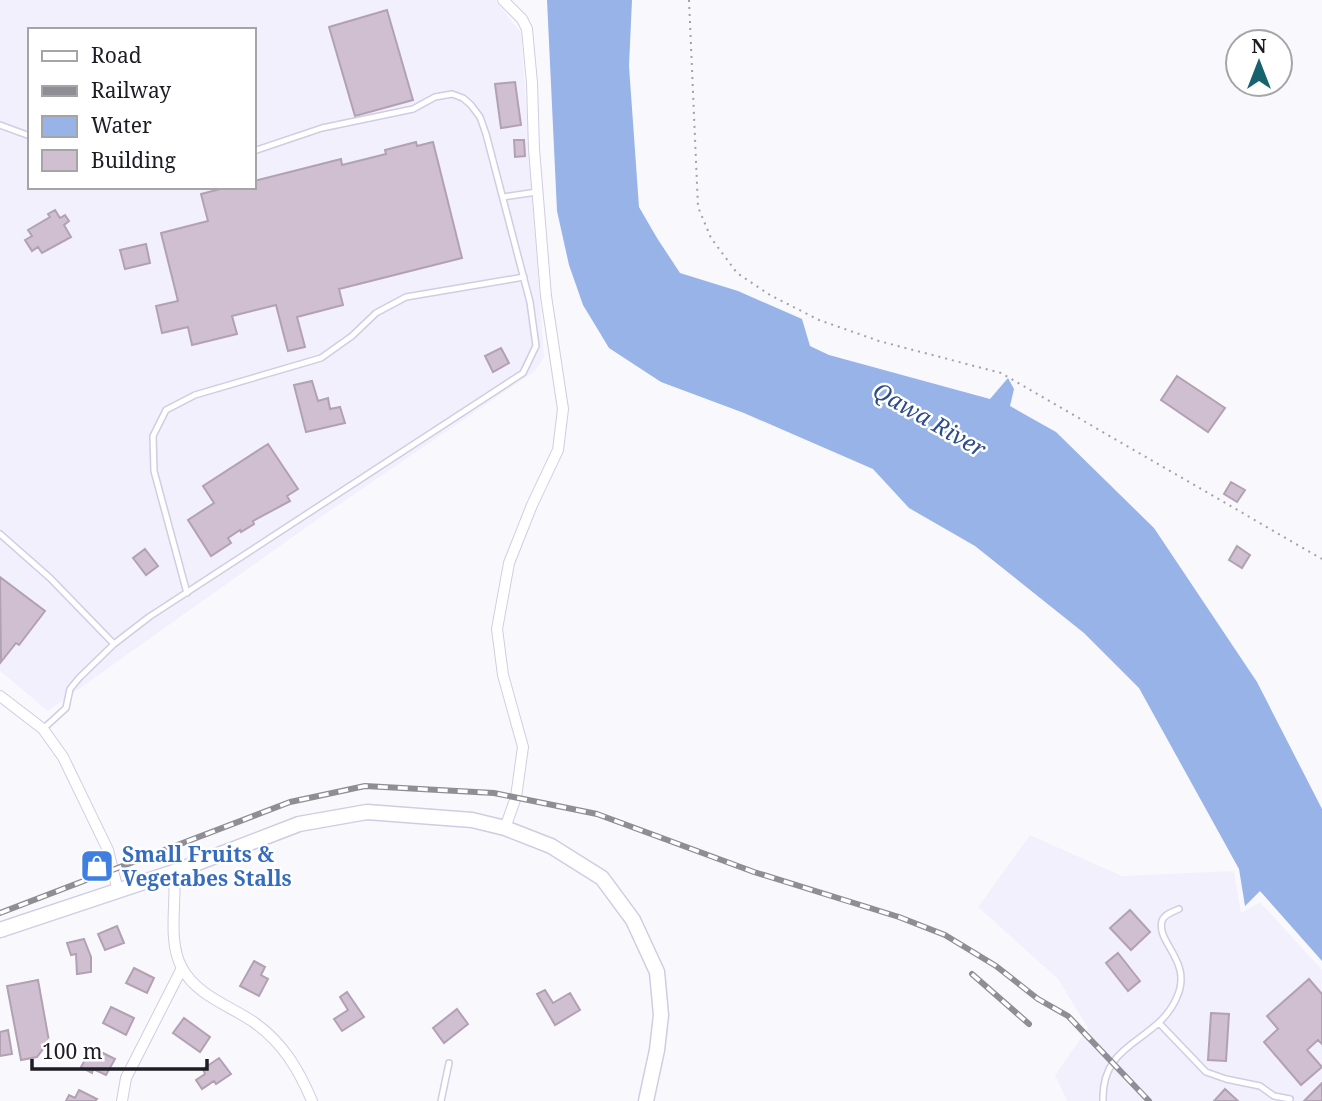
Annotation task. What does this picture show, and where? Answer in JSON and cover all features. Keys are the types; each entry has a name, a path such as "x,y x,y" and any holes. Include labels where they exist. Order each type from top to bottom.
{"main road":[{"path":"0,930 174,872 299,824 367,812 472,820 505,828 551,846 602,878 633,920 657,972 661,1015 646,1101"}],"street":[{"path":"503,0 522,19 527,29 546,296 563,409 558,450 509,563 497,629 503,675 523,747 516,797 505,828"},
{"path":"0,696 43,729 62,757 108,850 118,891"},
{"path":"174,872 174,934 182,968 197,986 254,1022 274,1039 304,1080 312,1101"},
{"path":"122,1101 127,1078 182,968"}],"lane":[{"path":"43,729 66,708 70,689 79,678 114,644 149,617 523,373 536,346 524,277 480,117 463,98 452,94 435,97 413,109 322,128 256,150"},
{"path":"0,125 28,135"},
{"path":"503,197 537,192"},
{"path":"187,593 154,471 153,436 166,410 195,395 321,358 352,337 376,313 406,297 524,277"},
{"path":"0,534 50,578 114,644"},
{"path":"1103,1101 1104,1077 1112,1061 1159,1023 1173,1006 1181,989 1182,972 1162,931 1162,921 1166,915 1179,909"},
{"path":"1159,1023 1206,1072 1260,1086 1274,1096 1290,1099"},
{"path":"441,1101 449,1063"}],"path":[{"path":"689,0 698,207 711,237 737,273 770,295 818,320 878,341 1001,373 1322,559"}],"shaded area":[{"path":"0,0 495,0 521,33 544,357 535,371 315,521 48,711 0,671"},
{"path":"1030,835 1122,876 1234,871 1241,913 1260,902 1322,970 1322,1101 1067,1101 1055,1075 1088,1028 1058,979 978,907"}],"water":[{"name":"Qawa River","path":"547,0 632,0 629,66 639,207 680,273 738,291 802,319 810,346 829,355 990,399 1008,378 1014,389 1010,406 1056,432 1154,528 1257,682 1322,809 1322,961 1260,891 1245,906 1239,869 1139,688 1084,633 975,546 909,508 873,469 744,413 661,382 609,348 583,305 569,265 557,211"}],"building":[{"path":"387,10 413,100 355,116 329,27"},
{"path":"515,82 521,125 501,128 495,84"},
{"path":"514,140 524,140 525,156 515,157"},
{"path":"416,142 417,146 433,142 462,258 339,289 343,305 297,317 305,347 288,351 276,305 232,316 237,334 192,345 188,327 162,333 156,306 178,301 161,233 208,221 201,194 220,189 256,189 256,180 341,159 342,165 386,154 385,150"},
{"path":"55,210 60,218 65,215 69,221 64,225 71,237 42,253 38,247 32,251 25,240 32,236 28,230 50,217 48,214"},
{"path":"146,244 150,263 125,269 120,250"},
{"path":"501,348 509,363 493,372 485,356"},
{"path":"1177,376 1225,408 1208,432 1161,400"},
{"path":"312,381 318,401 328,398 330,409 340,407 345,423 306,432 294,385"},
{"path":"268,444 298,489 287,496 290,501 228,538 231,543 211,556 188,520 214,503 203,486"},
{"path":"1231,482 1245,490 1237,502 1224,494"},
{"path":"1237,546 1250,555 1242,568 1229,560"},
{"path":"145,549 158,566 146,575 133,558"},
{"path":"0,577 45,611 19,645 16,643 1,662"},
{"path":"1130,910 1150,932 1131,950 1110,928"},
{"path":"117,926 124,943 105,950 98,934"},
{"path":"84,939 91,957 91,972 77,974 76,954 71,955 67,943"},
{"path":"1118,953 1140,981 1128,991 1106,963"},
{"path":"254,961 265,967 261,975 268,979 259,996 240,986"},
{"path":"134,968 154,978 147,993 126,983"},
{"path":"1309,979 1322,994 1322,1044 1318,1040 1307,1050 1322,1067 1301,1085 1264,1042 1278,1029 1267,1016"},
{"path":"38,980 49,1041 37,1057 21,1060 7,986"},
{"path":"545,990 553,1003 570,993 580,1010 555,1025 537,994"},
{"path":"347,992 364,1017 342,1031 334,1019 348,1010 340,997"},
{"path":"111,1007 134,1018 126,1035 103,1023"},
{"path":"457,1009 468,1024 444,1043 433,1028"},
{"path":"1211,1013 1229,1014 1226,1061 1208,1060"},
{"path":"184,1018 210,1037 200,1052 173,1033"},
{"path":"8,1030 12,1054 0,1056 0,1032"},
{"path":"97,1050 115,1059 106,1075 93,1069 92,1073 81,1067 87,1056 93,1059"},
{"path":"219,1058 231,1074 202,1089 196,1080 205,1074 203,1069"},
{"path":"1322,1083 1322,1101 1304,1101"},
{"path":"1225,1089 1238,1101 1214,1101"},
{"path":"79,1090 97,1099 66,1101 69,1095 75,1098"}],"railway":[{"path":"0,913 290,802 365,786 494,793 597,814 754,872 899,917 945,935 996,966 1038,999 1068,1016 1149,1101"},
{"path":"972,974 1029,1024"}],"place":[{"name":"Small Fruits & Vegetabes Stalls","path":"97,866"}]}
